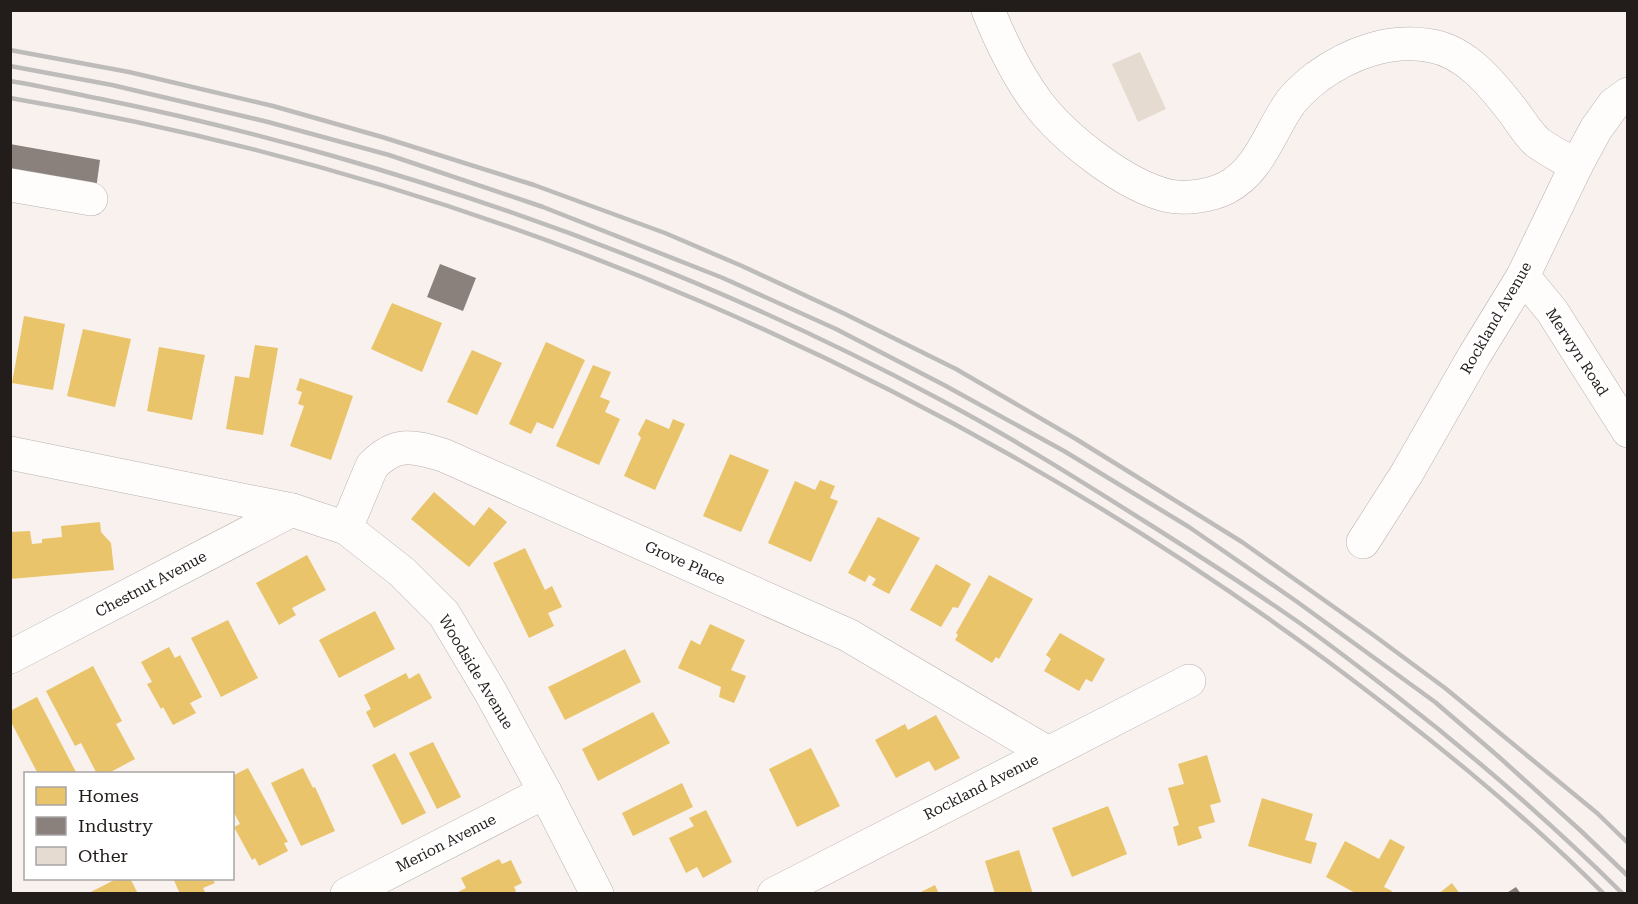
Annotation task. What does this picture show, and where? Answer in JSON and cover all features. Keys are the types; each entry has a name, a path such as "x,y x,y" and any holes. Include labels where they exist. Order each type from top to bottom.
{"street":[{"path":"988,10 1019,74 1037,103 1060,128 1082,148 1110,168 1139,184 1167,195 1186,198 1226,188 1244,175 1260,156 1290,103 1308,84 1347,58 1386,45 1410,43 1434,46 1469,64 1490,83 1538,142 1576,166"},
{"name":"Rockland Avenue","path":"1363,542 1523,276 1596,129 1614,104 1628,94"},
{"path":"10,185 91,199"},
{"name":"Merwyn Road","path":"1523,276 1552,311 1628,431"},
{"name":"Grove Place","path":"346,528 372,466 380,458 400,447 409,446 443,455 848,634 1048,753"},
{"name":"Woodside Avenue","path":"10,453 292,510 346,528 402,572 444,614 491,693 597,894"},
{"name":"Chestnut Avenue","path":"10,657 292,510"},
{"name":"Rockland Avenue","path":"774,894 1189,681"},
{"name":"Merion Avenue","path":"347,894 545,792"}],"building: Homes":[{"path":"392,303 442,323 422,372 371,349"},
{"path":"24,316 65,324 53,390 12,383"},
{"path":"83,329 131,339 115,407 67,396"},
{"path":"546,342 585,360 553,429 537,422 531,434 509,424"},
{"path":"255,345 278,348 263,435 226,429 235,376 249,378"},
{"path":"159,347 205,355 192,420 147,411"},
{"path":"472,350 502,363 477,415 447,402"},
{"path":"593,365 611,372 600,397 610,401 605,412 620,419 599,465 556,446"},
{"path":"300,378 353,396 331,460 290,446 304,406 298,404 302,392 296,390"},
{"path":"646,419 669,429 673,419 685,424 655,490 624,476 641,438 638,434"},
{"path":"730,454 769,470 741,532 703,516"},
{"path":"820,480 835,486 830,498 838,501 811,562 768,543 795,481 815,490"},
{"path":"434,492 474,526 489,507 507,522 469,567 411,519"},
{"path":"878,517 920,538 889,594 872,585 876,579 869,575 865,582 848,573"},
{"path":"100,522 101,532 111,543 114,570 10,579 10,532 30,531 32,544 42,543 42,539 62,537 61,526"},
{"path":"525,548 545,590 552,586 562,607 548,613 554,626 529,638 493,563"},
{"path":"307,555 326,590 292,608 296,615 279,625 256,583"},
{"path":"936,564 971,584 958,608 953,607 941,627 910,610"},
{"path":"989,575 1033,599 999,659 996,657 992,663 955,640 958,635 956,633"},
{"path":"375,611 395,649 339,678 319,640"},
{"path":"228,620 258,678 221,697 191,638"},
{"path":"710,624 745,640 731,670 746,676 734,703 719,697 721,687 678,668 691,640 700,645"},
{"path":"1060,633 1105,659 1092,682 1086,679 1079,691 1044,671 1051,659 1046,655"},
{"path":"169,647 175,658 180,655 202,697 190,703 196,713 173,725 147,684 152,682 141,662"},
{"path":"625,649 641,682 565,720 548,687"},
{"path":"93,666 122,721 116,724 135,759 111,772 96,772 81,743 75,746 46,691"},
{"path":"406,673 409,679 419,673 432,698 374,728 366,712 371,709 364,695"},
{"path":"37,697 76,772 37,772 10,720 10,711"},
{"path":"653,712 670,743 598,781 582,749"},
{"path":"936,715 960,758 935,771 929,761 896,778 875,740 905,724 908,730"},
{"path":"433,742 461,797 437,809 409,753"},
{"path":"811,748 840,806 797,827 769,769"},
{"path":"395,753 426,813 402,825 372,765"},
{"path":"1207,755 1221,802 1210,805 1215,822 1198,827 1202,838 1178,846 1173,827 1179,825 1168,788 1184,784 1178,764"},
{"path":"248,768 288,842 284,843 288,851 259,866 255,858 252,860 234,827 240,824 234,813 234,775"},
{"path":"303,768 313,788 315,787 335,831 301,846 271,783"},
{"path":"682,783 693,807 633,836 622,813"},
{"path":"1262,798 1313,814 1305,840 1317,843 1311,864 1248,846"},
{"path":"1108,806 1127,854 1072,877 1052,828"},
{"path":"706,810 732,862 703,878 697,867 686,873 669,838 694,826 689,818"},
{"path":"1390,839 1405,847 1384,887 1392,891 1390,894 1357,894 1326,877 1345,841 1379,859"},
{"path":"1019,850 1033,894 995,894 985,861"},
{"path":"499,859 502,864 511,860 522,883 514,887 516,891 512,894 454,894 466,888 461,878"},
{"path":"114,880 131,880 138,894 87,894"},
{"path":"174,880 213,880 215,883 203,888 205,892 203,894 180,894"},
{"path":"1452,883 1460,894 1438,894"},
{"path":"935,885 939,894 917,894"}],"building: Industry":[{"path":"10,144 100,160 96,189 10,174"},
{"path":"440,264 476,278 463,311 427,297"},
{"path":"1516,887 1521,894 1505,894"}],"building: Other":[{"path":"1140,52 1166,109 1138,122 1112,64"}],"railway":[{"path":"10,50 129,72 273,106 382,137 534,185 665,233 845,314 956,369 1076,439 1242,542 1445,688 1597,813 1628,843"},
{"path":"10,66 112,85 268,122 389,155 543,207 723,278 836,329 1064,451 1189,527 1435,702 1499,757 1628,876"},
{"path":"10,81 188,118 411,179 643,261 793,326 866,361 967,414 1051,463 1304,626 1453,741 1540,815 1623,894"},
{"path":"10,98 188,133 362,179 534,236 701,302 865,378 1024,463 1178,557 1326,660 1470,772 1538,831 1604,894"}]}
